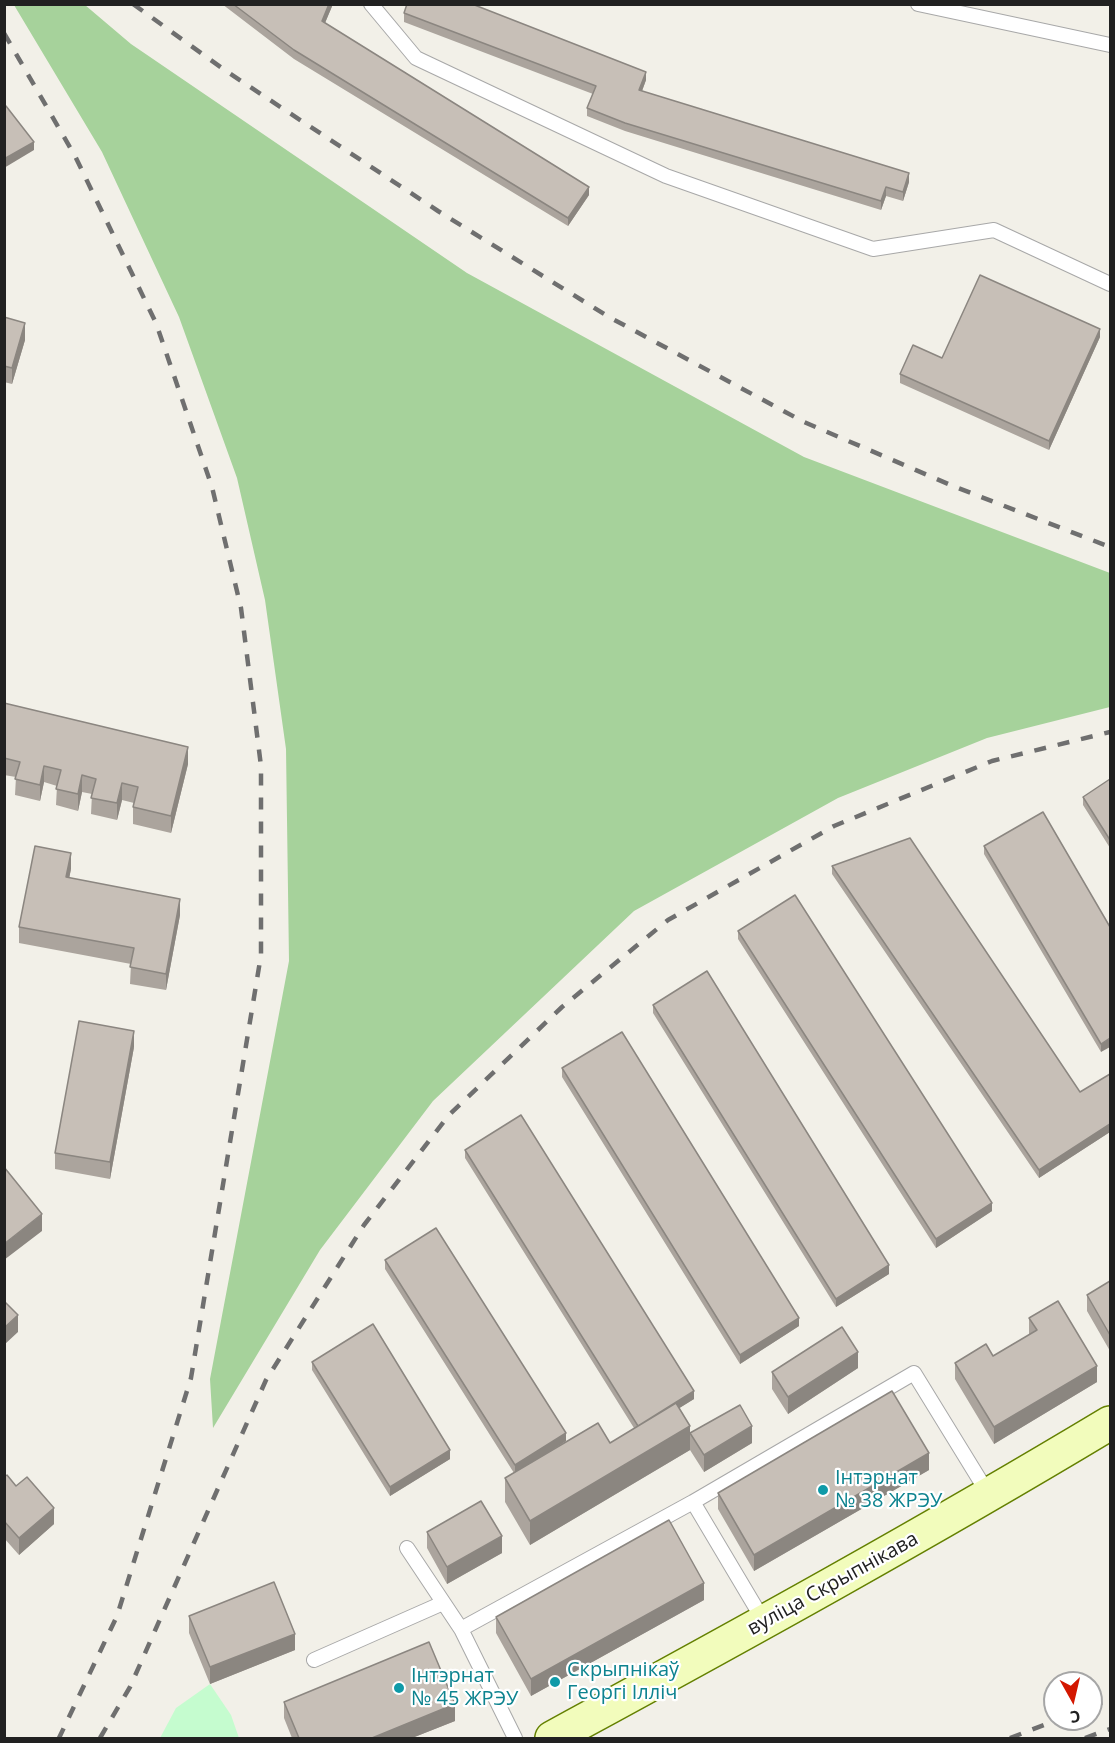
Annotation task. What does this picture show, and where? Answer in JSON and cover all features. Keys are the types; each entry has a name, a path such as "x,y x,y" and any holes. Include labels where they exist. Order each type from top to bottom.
{"street":[{"name":"вуліца Скрыпнікава","path":"552,1738 765,1623 1110,1423"}],"lane":[{"path":"371,4 416,58 666,176 873,249 994,230 1110,284"},
{"path":"918,4 1110,45"},
{"path":"461,1629 693,1502 914,1373 989,1495"},
{"path":"693,1502 765,1623"},
{"path":"407,1548 461,1629 515,1738"},
{"path":"314,1660 443,1603"}],"green space":[{"path":"14,5 85,5 131,44 467,273 804,457 1110,573 1110,707 987,738 838,798 634,911 433,1101 320,1250 213,1428 210,1379 289,961 286,749 265,600 237,478 179,317 102,152"},
{"path":"210,1684 231,1715 239,1738 160,1738 176,1708"}],"building":[{"path":"233,4 329,4 322,21 589,187 568,218 294,50"},
{"path":"407,4 472,4 646,72 639,90 909,173 903,192 886,187 881,201 625,123 587,108 596,86 404,13"},
{"path":"6,106 34,142 4,159 4,107"},
{"path":"980,275 1100,329 1049,441 900,374 913,345 942,358"},
{"path":"4,317 25,323 12,368 4,366"},
{"path":"4,703 188,747 171,816 133,807 138,787 122,783 117,803 91,798 96,779 82,775 78,794 56,789 61,770 44,766 40,785 15,779 20,762 4,758"},
{"path":"1110,779 1110,840 1083,797"},
{"path":"1043,812 1110,927 1110,1038 1101,1044 984,846"},
{"path":"910,838 1080,1092 1110,1074 1110,1124 1039,1170 832,866"},
{"path":"35,846 71,853 66,877 180,899 166,974 130,967 134,948 19,927"},
{"path":"795,895 992,1203 936,1239 738,931"},
{"path":"707,971 889,1265 836,1299 653,1005"},
{"path":"79,1021 134,1031 110,1162 55,1153"},
{"path":"622,1032 799,1318 740,1355 562,1068"},
{"path":"521,1115 694,1391 638,1426 465,1150"},
{"path":"4,1167 42,1214 4,1244"},
{"path":"436,1228 566,1433 515,1465 385,1260"},
{"path":"1110,1281 1110,1335 1087,1295"},
{"path":"4,1301 18,1315 4,1328"},
{"path":"1058,1301 1097,1366 994,1427 955,1363 986,1344 993,1356 1037,1330 1029,1318"},
{"path":"373,1324 450,1450 390,1487 312,1362"},
{"path":"842,1327 858,1352 788,1397 772,1372"},
{"name":"Інтэрнат № 38 ЖРЭУ","path":"892,1391 929,1453 754,1555 718,1493"},
{"path":"676,1403 690,1426 530,1521 505,1478 598,1423 610,1443"},
{"path":"740,1405 752,1426 704,1455 690,1433"},
{"path":"7,1475 16,1486 27,1477 54,1508 19,1538 4,1521 4,1477"},
{"path":"481,1501 502,1536 447,1567 427,1532"},
{"path":"669,1520 704,1583 531,1679 496,1617"},
{"path":"274,1582 295,1634 210,1667 189,1616"},
{"name":"Інтэрнат № 45 ЖРЭУ","path":"429,1642 455,1704 372,1738 299,1738 284,1702"}],"railway":[{"path":"133,4 226,71 438,211 609,317 804,422 953,486 1110,547"},
{"path":"4,33 75,156 156,323 212,487 241,608 261,766 261,955 191,1378 117,1616 59,1738"},
{"path":"100,1738 130,1687 266,1380 364,1225 449,1115 562,1007 668,920 834,826 992,761 1110,732"},
{"path":"1103,1702 1110,1699"},
{"path":"1010,1738 1043,1725"},
{"path":"1085,1738 1110,1729"}],"place":[{"name":"Інтэрнат № 38 ЖРЭУ","path":"823,1490"},
{"name":"Скрыпнікаў Георгі Ілліч","path":"555,1682"},
{"name":"Інтэрнат № 45 ЖРЭУ","path":"399,1688"}]}
